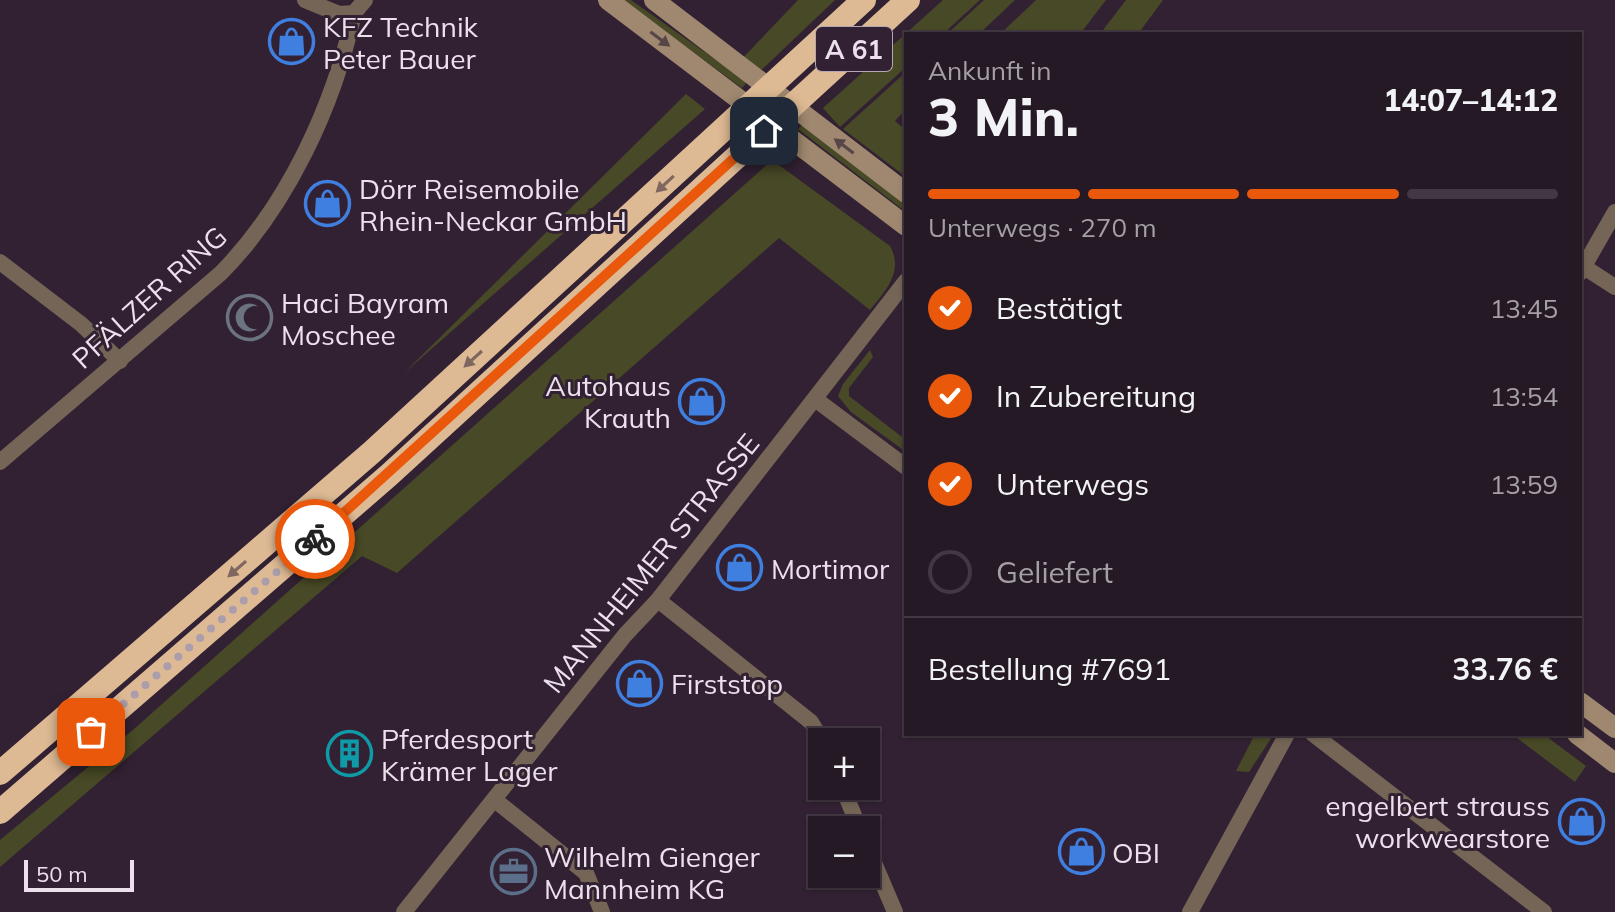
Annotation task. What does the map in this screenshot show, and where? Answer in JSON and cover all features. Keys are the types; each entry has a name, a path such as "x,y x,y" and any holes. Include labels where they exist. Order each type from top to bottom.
{"highway":[{"name":"A 61","path":"0,773 372,452 864,0"},
{"name":"A 61","path":"0,812 389,475 908,0"}],"main road":[{"path":"608,0 904,224"},
{"path":"654,0 904,191"},
{"path":"1582,703 1615,728"},
{"path":"1580,736 1615,763"}],"street":[{"path":"305,0 327,11 360,6"},
{"name":"PFÄLZER RING","path":"0,462 221,273 253,238 274,208 310,139 360,6"},
{"path":"1615,212 1582,270 1615,287"},
{"path":"0,262 81,324 120,361"},
{"name":"MANNHEIMER STRASSE","path":"404,912 496,801 625,635 658,600 904,284"},
{"path":"815,399 904,466"},
{"path":"658,600 815,728"},
{"path":"1190,912 1286,736"},
{"path":"1316,736 1544,912"},
{"path":"496,801 586,873 602,912"},
{"path":"880,877 895,912"}],"green space":[{"path":"623,0 631,0 747,82 742,88"},
{"path":"798,0 835,0 753,78 736,65"},
{"path":"943,0 980,0 945,32 907,32"},
{"path":"984,0 1015,0 981,32 949,32"},
{"path":"1036,0 1106,0 1082,32 1002,32"},
{"path":"1126,0 1163,0 1139,32 1102,32"},
{"path":"904,35 904,69 840,127 823,108"},
{"path":"904,74 904,111 895,121 904,128 904,175 843,129"},
{"path":"686,94 705,109 404,373"},
{"path":"803,124 904,200 904,210 798,129"},
{"path":"772,160 890,246 894,255 894,272 887,288 870,310 779,238 397,573 362,556 0,867 0,840 134,729"},
{"path":"870,350 873,357 849,388 849,396 904,438 904,451 851,412 838,396 843,384"},
{"path":"1254,736 1273,736 1249,772 1236,771"},
{"path":"1515,736 1546,736 1586,766 1575,782"}],"way so far":[{"path":"91,732 315,539"}],"place":[{"name":"KFZ Technik Peter Bauer","path":"292,42"},
{"name":"Dörr Reisemobile Rhein-Neckar GmbH","path":"328,204"},
{"name":"Haci Bayram Moschee","path":"250,318"},
{"name":"Autohaus Krauth","path":"702,401"},
{"name":"Mortimor","path":"740,568"},
{"name":"Firststop","path":"640,683"},
{"name":"Pferdesport Krämer Lager","path":"350,754"},
{"name":"engelbert strauss workwearstore","path":"1581,821"},
{"name":"OBI","path":"1081,852"},
{"name":"Wilhelm Gienger Mannheim KG","path":"513,872"}],"route":[{"path":"315,539 764,131"}]}
